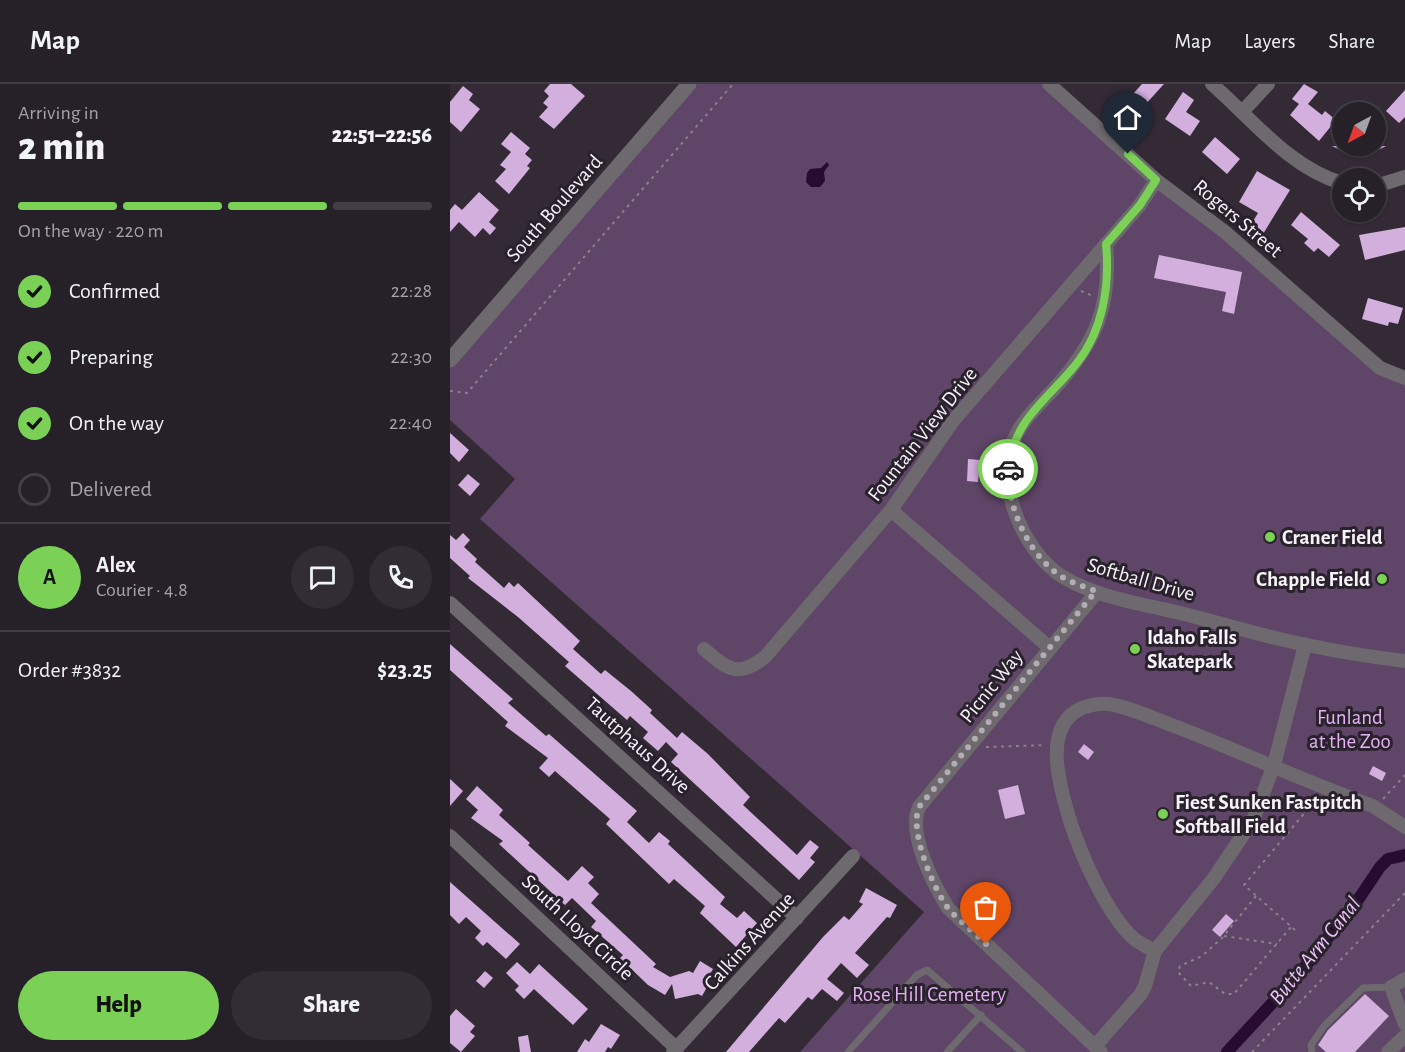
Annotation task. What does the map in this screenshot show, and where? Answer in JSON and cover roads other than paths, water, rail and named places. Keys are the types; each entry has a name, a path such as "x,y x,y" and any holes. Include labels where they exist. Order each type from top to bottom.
{"street":[{"name":"South Boulevard","path":"450,360 689,84"},
{"name":"Rogers Street","path":"1049,84 1156,180 1225,232 1380,368 1405,378"},
{"path":"1212,84 1303,164 1332,178"},
{"path":"1243,111 1268,84"},
{"path":"1386,183 1405,177"},
{"name":"Fountain View Drive","path":"704,650 720,663 737,670 750,669 773,649 891,510 953,421 1140,205 1156,180"},
{"name":"Softball Drive","path":"1106,244 1108,266 1104,298 1093,337 1085,352 1017,432 1007,471 1013,504 1038,554 1063,577 1096,591 1305,645 1405,661"},
{"path":"891,510 1050,648"},
{"name":"Picnic Way","path":"1096,591 919,807 915,817 924,858 937,890 948,908 1098,1049"},
{"name":"Tautphaus Drive","path":"450,603 797,918"},
{"path":"1098,1049 1141,994 1155,951 1214,878 1252,820 1274,765 1305,645"},
{"path":"1155,951 1132,938 1091,873 1077,843 1058,772 1058,748 1060,736 1068,720 1080,709 1109,704 1154,718 1376,808 1405,827"},
{"name":"South Lloyd Circle","path":"450,836 675,1050"},
{"name":"Calkins Avenue","path":"675,1050 854,856"},
{"path":"1405,979 1391,987 1405,1024"},
{"path":"1388,1052 1405,1036"}],"lane":[{"path":"848,1052 921,971 933,972 1022,1052"},
{"path":"1312,1052 1311,1045 1324,1026 1363,988 1391,987"},
{"path":"947,1052 981,1015"}],"waterway":[{"name":"Butte Arm Canal","path":"1227,1052 1300,973 1360,897 1380,867 1388,859 1405,855"}],"place":[{"name":"Craner Field","path":"1270,537"},
{"name":"Chapple Field","path":"1382,579"},
{"name":"Idaho Falls Skatepark","path":"1135,649"},
{"name":"Fiest Sunken Fastpitch Softball Field","path":"1163,814"}],"park label":[{"name":"Funland at the Zoo","path":"1350,729"},
{"name":"Rose Hill Cemetery","path":"929,994"}]}
